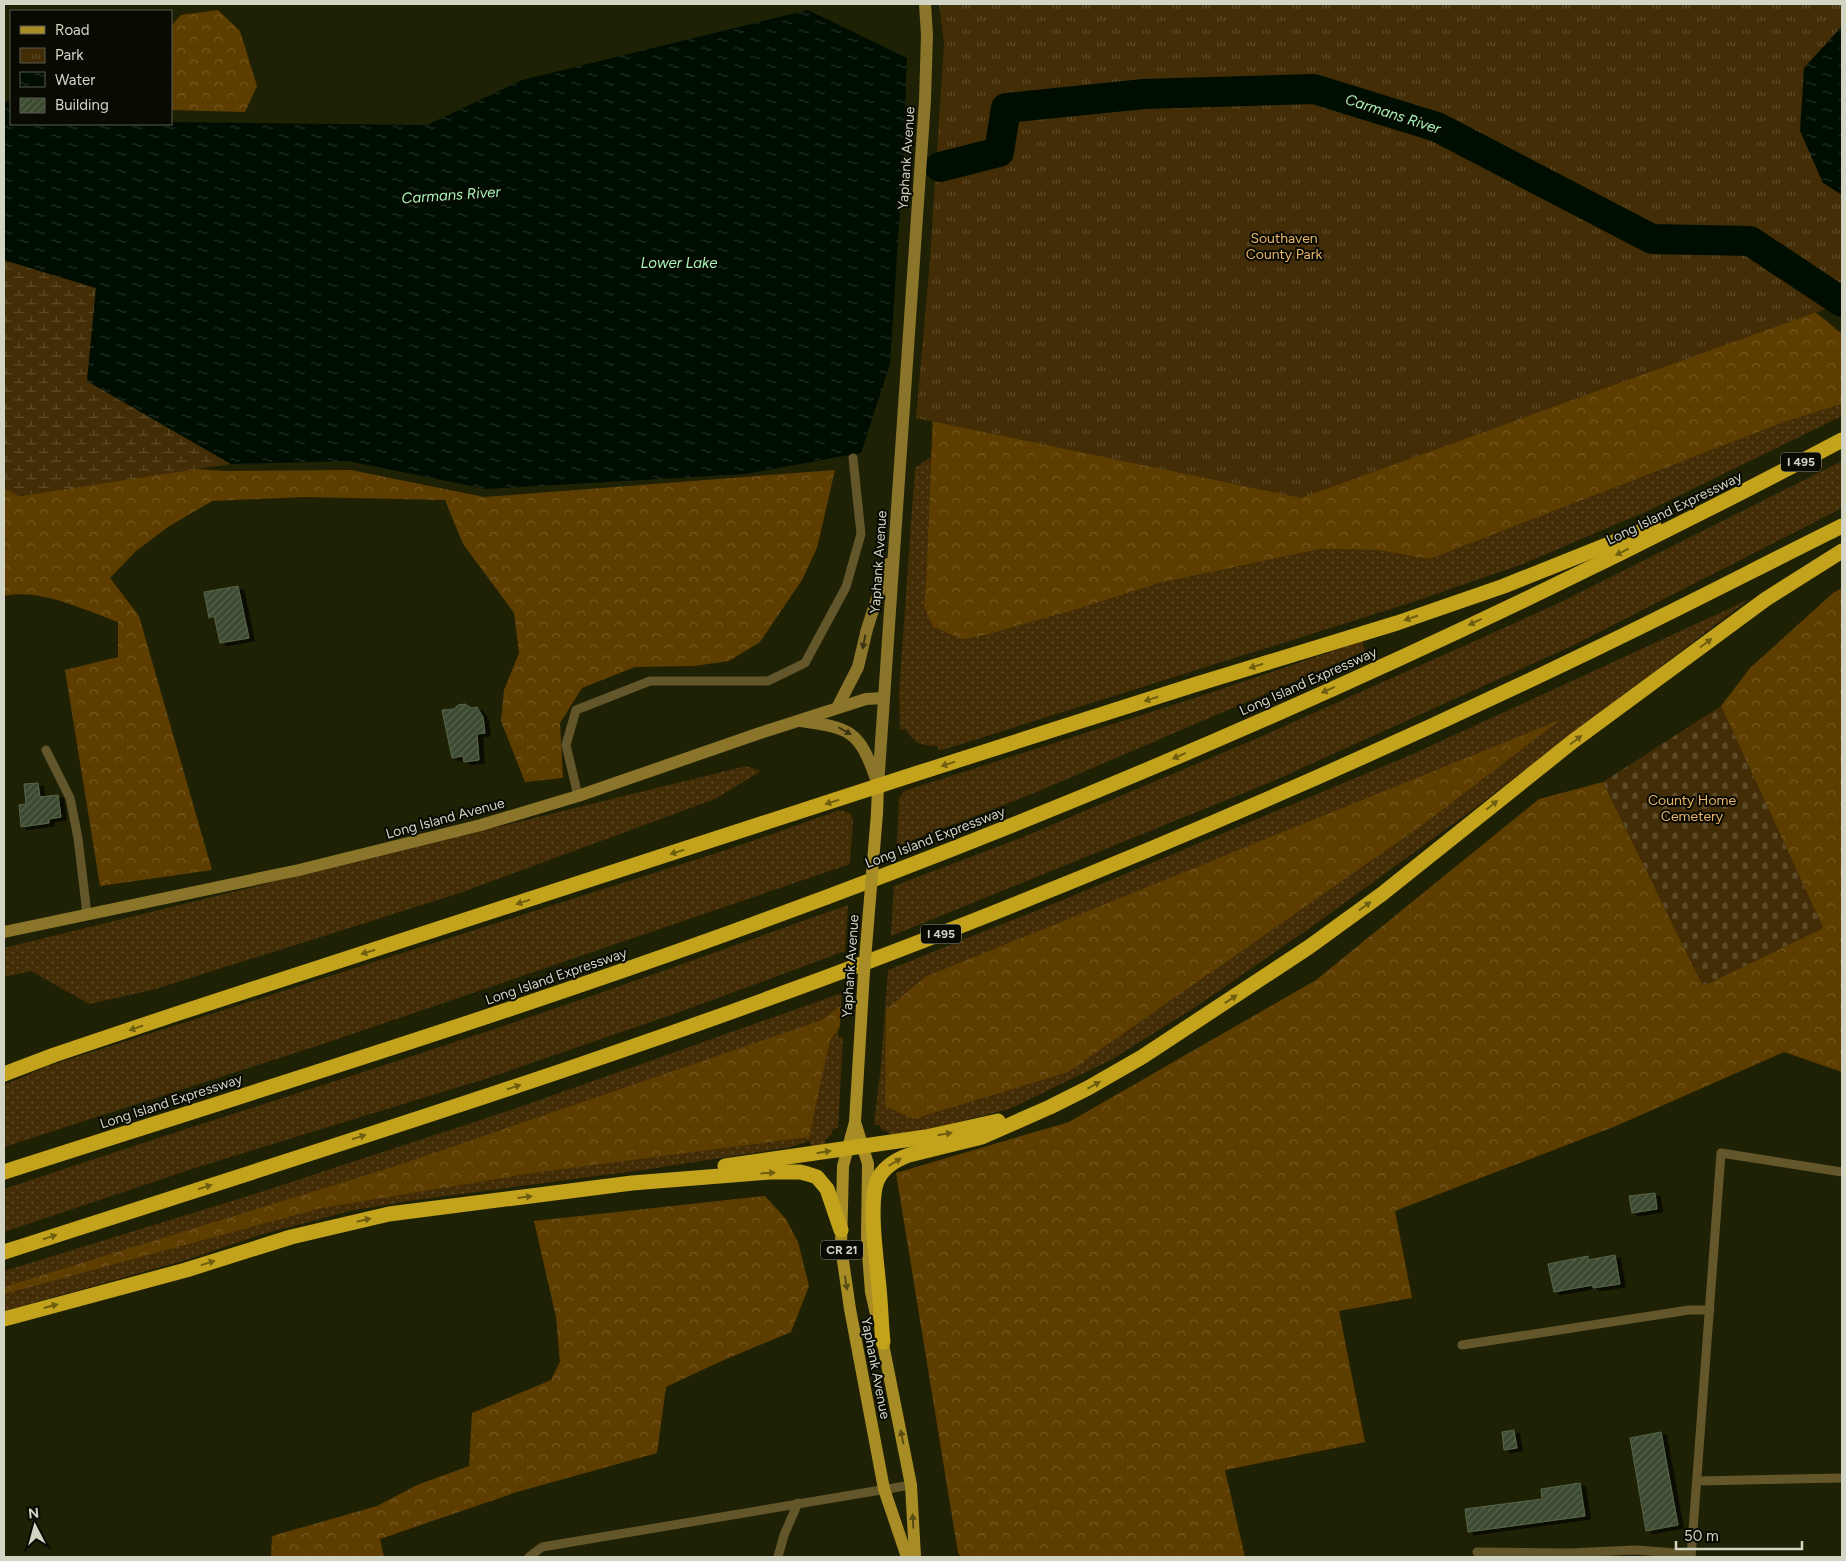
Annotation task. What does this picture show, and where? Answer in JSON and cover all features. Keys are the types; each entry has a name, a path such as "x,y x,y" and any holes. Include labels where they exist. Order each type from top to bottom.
{"highway":[{"name":"Long Island Expressway","path":"4,1172 536,1000 752,925 944,852 1161,764 1368,672 1563,581 1760,484 1842,440"},
{"path":"4,1074 173,1015 878,786 1447,606 1504,586 1760,484"},
{"name":"I 495","path":"4,1252 561,1072 778,996 971,922 1191,833 1399,741 1596,649 1842,526"},
{"path":"882,1342 874,1218 875,1187 882,1172 898,1159 982,1137 1050,1107 1142,1057 1309,947 1382,894 1604,719 1766,599 1842,551"},
{"path":"632,1183 724,1166 952,1132 1050,1107"},
{"path":"4,1319 186,1270 291,1237 389,1214 632,1183 770,1172 800,1172 817,1177 827,1189 841,1230"}],"main road":[{"name":"Yaphank Avenue","path":"907,1557 884,1489 850,1309 844,1270 841,1230 844,1166 855,1147 860,1032 926,100 927,43 925,4"},
{"path":"837,708 858,667 867,629 894,545"},
{"name":"Long Island Avenue","path":"4,932 231,885 386,850 481,825 578,796 866,698 884,698"},
{"path":"798,720 840,727 849,732 857,740 869,759 878,786"},
{"name":"Yaphank Avenue","path":"855,1147 868,1164 867,1241 870,1283 911,1485 915,1557"}],"lane":[{"path":"578,796 566,745 576,710 650,681 768,681 805,663 846,587 861,534 853,458"},
{"path":"46,750 70,798 78,838 87,914"},
{"path":"1477,1552 1569,1553 1635,1550 1691,1556 1721,1153 1842,1172"},
{"path":"1462,1345 1689,1310 1710,1310"},
{"path":"1697,1481 1842,1478"},
{"path":"530,1557 542,1547 911,1485"},
{"path":"778,1557 784,1535 798,1503"}],"green space":[{"name":"Southaven County Park","path":"939,4 1842,4 1842,303 1301,498 916,418 930,260 944,43"},
{"path":"218,10 240,31 257,86 245,112 172,110 172,25 181,15"},
{"path":"4,260 96,288 87,381 231,464 19,496 4,488"},
{"path":"1774,278 1842,334 1842,404 1784,422 1430,559 1377,550 1320,549 1159,583 1081,608 989,634 963,639 933,627 924,606 934,388"},
{"path":"1842,404 1842,416 1652,509 1523,564 1410,603 939,751 937,746 915,741 906,729 900,730 899,693 915,468 931,457 924,606 989,634 1081,608 1159,583 1320,549 1377,550 1430,559 1784,422"},
{"path":"1842,461 1842,508 1574,645 1271,782 891,936 894,886 1023,837 1258,738 1557,604"},
{"path":"193,469 227,471 351,470 484,497 835,470 817,548 802,580 760,642 729,661 694,666 635,667 582,688 560,723 563,778 525,782 501,721 504,690 519,653 514,613 463,544 445,500 304,497 212,501 168,527 136,551 110,578 139,616 212,870 100,886 65,670 118,657 118,622 76,606 47,598 18,594 4,596 4,488 20,496"},
{"path":"1842,588 1842,1072 1784,1052 1616,1126 1395,1211 1412,1298 1339,1311 1365,1442 1225,1470 1245,1557 961,1557 958,1553 896,1173 1069,1122 1316,980 1539,799 1603,782 1703,986 1823,928 1721,706 1750,668 1833,593"},
{"path":"1748,600 1471,811 1317,923 1197,1006 1111,1060 1009,1109 919,1132 889,1135 889,1132 882,1130 879,1125 874,1125 888,970 1065,899 1413,754"},
{"path":"1362,641 1365,651 1032,794 897,846 899,799 904,791 1210,693"},
{"name":"County Home Cemetery","path":"1721,706 1823,928 1703,986 1603,782"},
{"path":"1560,720 1425,823 1068,1072 913,1119 885,1106 886,1010 925,977"},
{"path":"746,766 761,771 715,799 457,894 152,990 89,1004 31,971 4,977 4,948"},
{"path":"840,810 850,813 853,820 850,864 332,1041 4,1147 4,1085 48,1066 732,848"},
{"path":"848,905 845,951 677,1013 485,1079 198,1167 4,1232 4,1189 515,1022"},
{"path":"842,993 838,1038 843,1037 838,1128 833,1129 831,1135 825,1140 826,1144 811,1146 809,1141 791,1147 650,1169 408,1201 350,1211 263,1234 186,1260 4,1311 4,1271 258,1193 514,1109"},
{"path":"841,1006 840,1027 830,1040 809,1137 532,1173 321,1208 4,1294 4,1287 396,1166 822,1020"},
{"path":"765,1196 786,1219 798,1242 809,1286 791,1332 666,1387 657,1453 517,1492 380,1539 384,1557 271,1557 272,1536 377,1506 417,1485 469,1466 472,1413 551,1380 560,1362 556,1317 534,1221"}],"water":[{"name":"Lower Lake","path":"808,10 907,58 903,164 890,364 861,453 745,474 486,489 348,461 231,464 87,381 96,288 4,260 4,103 10,100 10,125 172,125 172,122 427,125 522,80"},
{"path":"1842,26 1842,195 1823,183 1800,131 1804,68"}],"building":[{"path":"238,586 249,638 220,643 214,616 209,618 204,592"},
{"path":"465,704 471,708 477,707 483,717 485,733 477,734 479,760 464,762 463,756 452,758 442,710 454,709 458,705"},
{"path":"38,783 40,797 58,795 61,817 49,819 49,823 21,827 19,805 26,804 24,784"},
{"path":"1655,1193 1657,1209 1632,1213 1629,1196"},
{"path":"1615,1255 1620,1284 1593,1288 1593,1285 1554,1292 1548,1264 1588,1256 1588,1260"},
{"path":"1514,1430 1517,1448 1504,1450 1502,1432"},
{"path":"1661,1432 1678,1525 1646,1531 1630,1438"},
{"path":"1580,1483 1585,1516 1468,1532 1465,1509 1542,1499 1541,1489"}],"waterway":[{"name":"Carmans River","path":"940,167 999,152 1006,108 1144,94 1314,89 1437,127 1652,239 1750,241 1842,302"}]}
